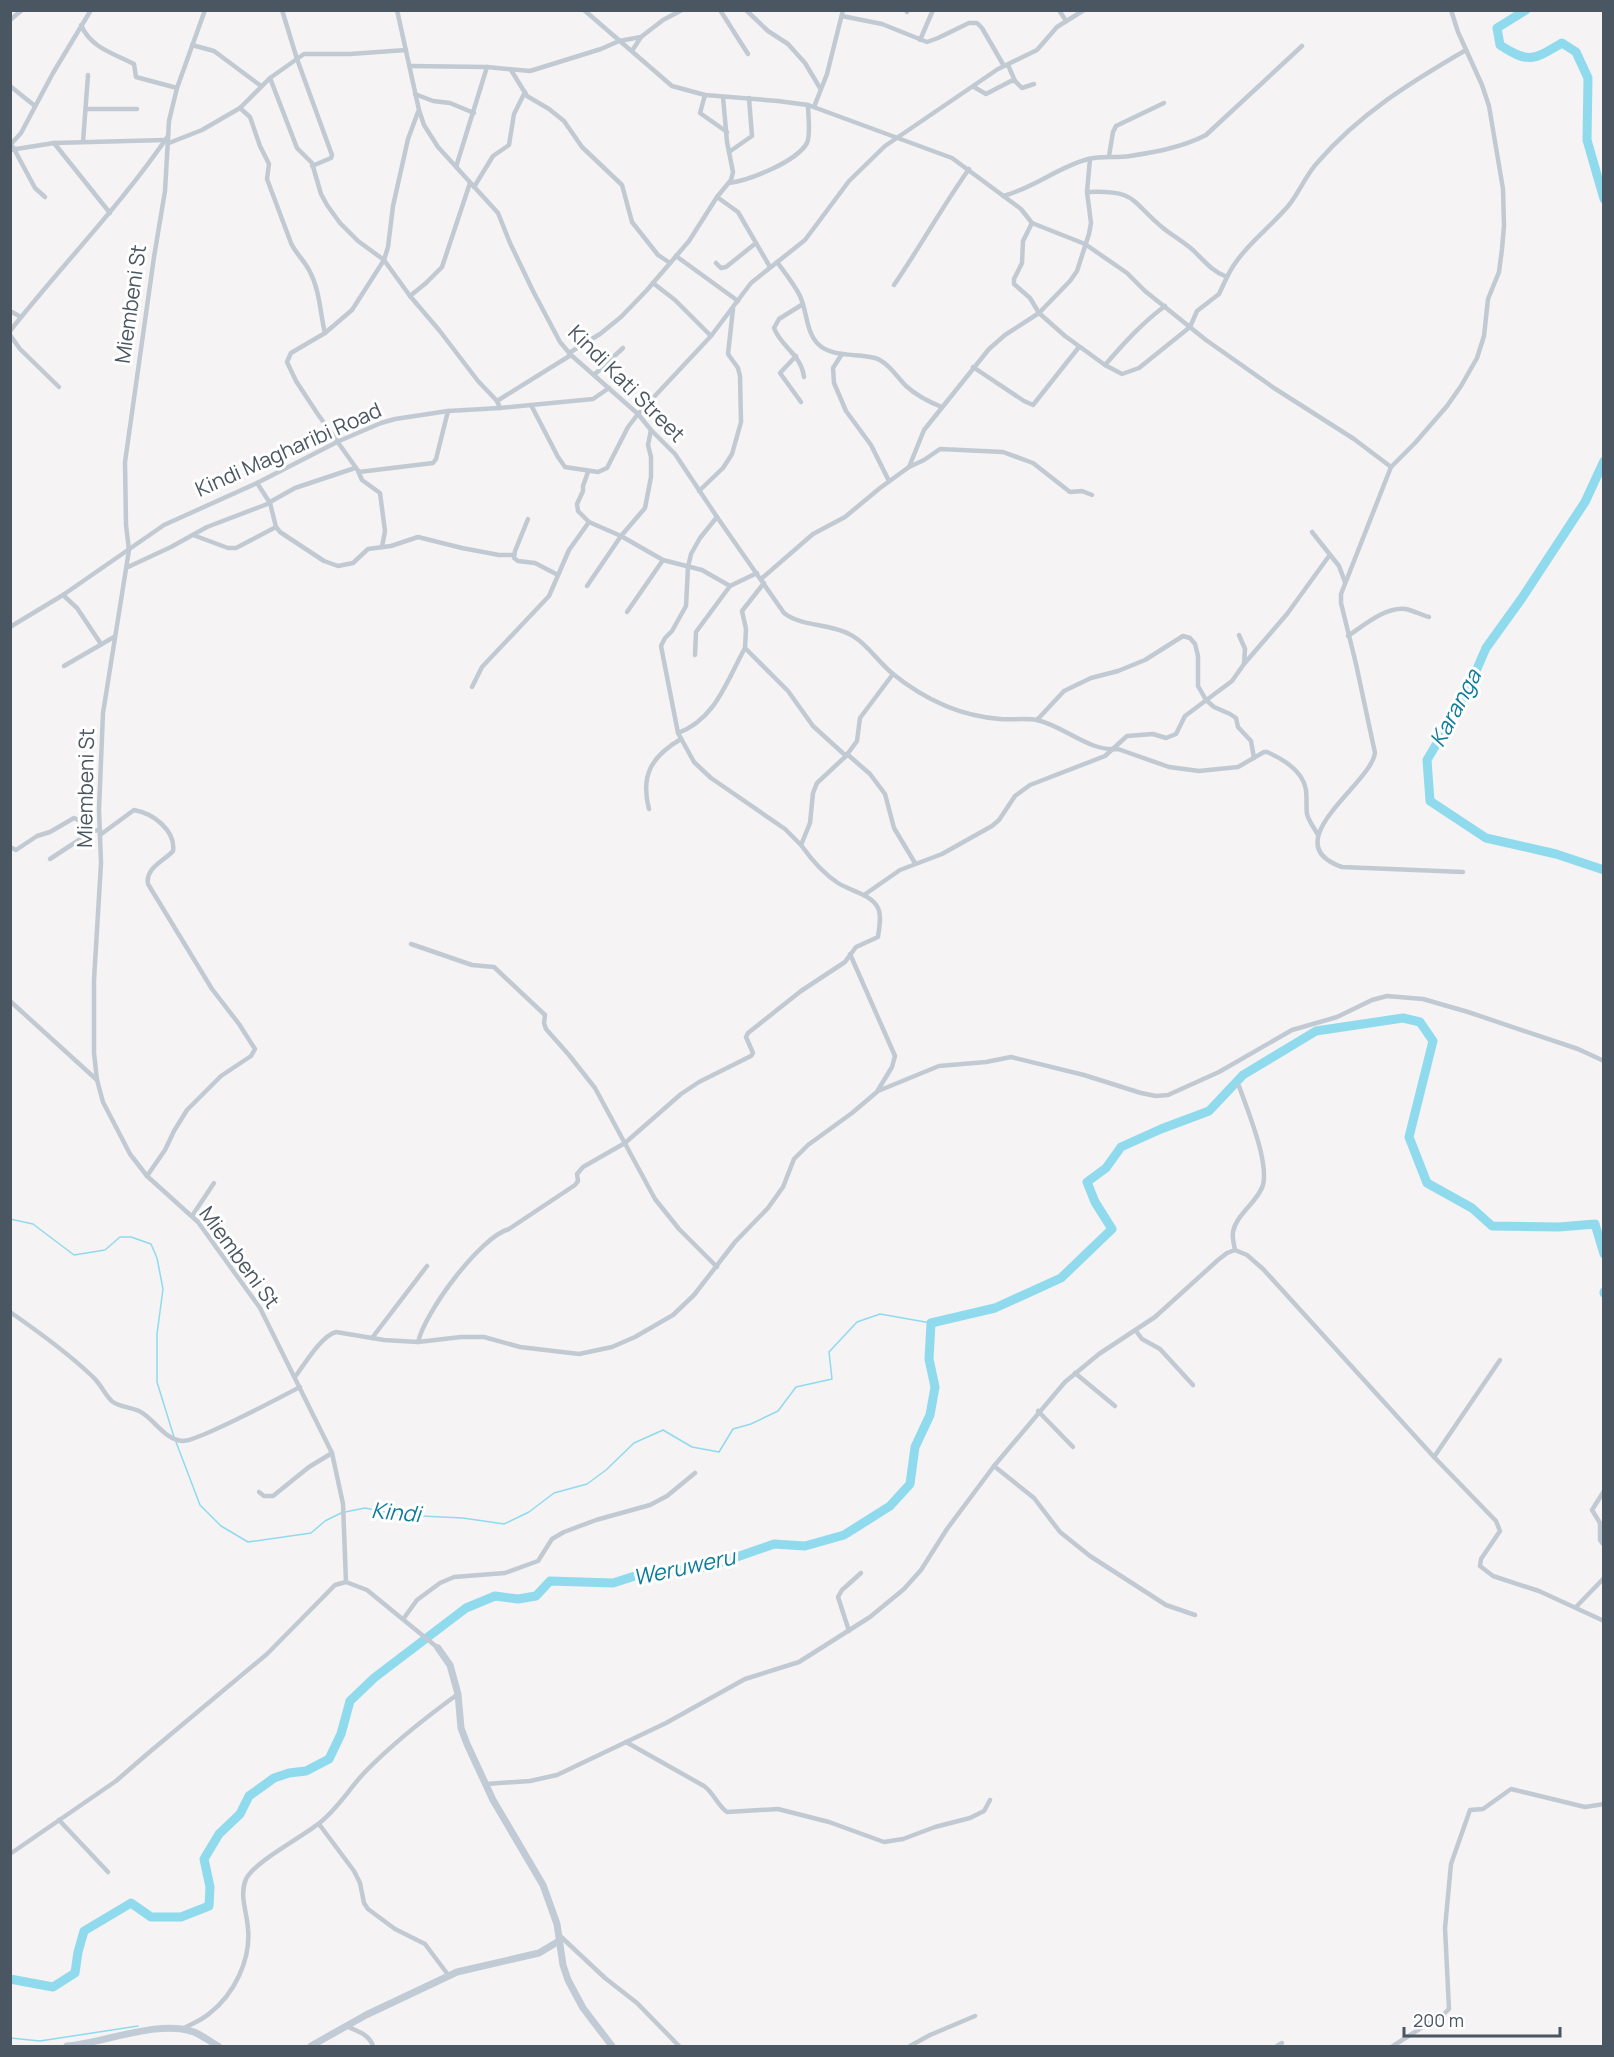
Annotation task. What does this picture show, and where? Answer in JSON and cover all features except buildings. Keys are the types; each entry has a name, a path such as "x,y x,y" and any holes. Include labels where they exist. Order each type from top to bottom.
{"street":[{"path":"10,20 22,10"},
{"path":"12,146 91,10"},
{"name":"Miembeni St","path":"205,10 177,88 170,121 165,191 156,238 125,462 128,567 114,638 103,713 101,863 94,980 94,1053 97,1080 103,1102 130,1154 147,1176 192,1215 260,1308 332,1453 343,1504 346,1582"},
{"path":"282,10 332,155 331,158 312,166"},
{"name":"Kindi Kati Street","path":"397,10 419,110 430,135 498,213 546,318 570,354 638,414 675,454 778,605 790,617 843,630 852,635 893,674 939,704 961,712 999,719 1037,720"},
{"path":"632,51 641,37 663,20 682,10"},
{"path":"720,10 748,54"},
{"path":"746,10 768,31 788,44 805,63 820,87"},
{"path":"920,40 933,10"},
{"path":"1059,10 1066,21"},
{"path":"531,405 563,465 588,472 598,472 607,468 628,427 638,414 711,336 751,284 805,240 853,176 885,146 1006,66 1038,50 1058,27 1084,10"},
{"path":"1318,836 1334,807 1374,758 1374,745 1341,603 1345,582 1391,468 1415,444 1447,405 1469,373 1482,346 1488,299 1499,272 1504,226 1503,189 1498,151 1486,96 1451,10"},
{"path":"584,11 672,86 705,95 808,105 952,158 1021,209 1032,224 1085,244 1127,273 1145,291 1190,327 1391,468"},
{"path":"814,107 843,13 931,42 964,25 977,23 1015,81 1023,88 1034,84"},
{"path":"81,25 87,37 93,42 109,53 134,64 136,77 177,88"},
{"path":"410,66 487,67 530,71 602,49 619,41 641,37"},
{"path":"192,45 214,51 261,86"},
{"path":"1003,196 1022,191 1057,172 1090,159 1128,156 1183,145 1206,135 1302,46"},
{"path":"12,146 168,140 201,130 240,108 270,78 307,54 406,50"},
{"path":"1032,224 1023,241 1022,263 1013,282 1030,298 1039,313 1079,346 1122,374 1130,372 1157,355 1190,327 1193,317 1201,306 1216,298 1227,277 1257,237 1288,206 1316,164 1354,125 1384,101 1466,50"},
{"path":"1012,74 1017,61"},
{"path":"456,167 487,67"},
{"path":"511,70 530,99 549,109 564,121 582,147 622,185 632,222 658,255 670,263"},
{"path":"83,142 88,75"},
{"path":"270,78 297,148 312,166 321,194 340,223 358,241 384,260 478,381 497,401 500,408"},
{"path":"974,87 986,94 999,86 1015,81"},
{"path":"10,86 35,106"},
{"path":"410,296 426,284 442,267 472,185 493,156 509,145 514,114 525,92"},
{"path":"415,94 433,101 450,103 474,113"},
{"path":"705,95 700,113 727,132"},
{"path":"497,401 600,334 621,317 653,283 698,227 717,196 729,183 733,172 723,97"},
{"path":"729,152 752,136 749,98"},
{"path":"1109,156 1116,126 1164,103"},
{"path":"729,183 762,174 802,148 808,137 808,105"},
{"path":"240,108 250,117 269,164 267,179 291,243 315,282 325,333"},
{"path":"86,110 137,109"},
{"path":"382,547 385,531 380,493 362,480 339,441 296,381 287,362 291,353 325,333 352,310 384,260 408,139 419,110"},
{"path":"58,387 20,349 10,333 168,140"},
{"path":"54,143 110,213"},
{"path":"12,146 35,188 45,197"},
{"path":"909,467 919,439 973,367 997,342 1039,313 1073,277 1091,223 1088,192 1090,159"},
{"path":"894,285 969,169"},
{"path":"1088,192 1113,192 1132,197 1162,227 1215,271 1227,277"},
{"path":"717,196 735,208 770,267"},
{"path":"716,263 724,268 756,243"},
{"path":"676,255 738,301"},
{"path":"777,262 793,284 803,304 816,342 842,354 876,358 889,367 908,387 928,401 942,407"},
{"path":"653,283 675,300 711,336"},
{"path":"803,304 779,320 774,328 778,337 801,364 804,377"},
{"path":"1105,365 1147,319 1165,306"},
{"path":"699,491 728,461 740,431 740,376 738,368 728,354 733,309"},
{"path":"10,311 21,317"},
{"path":"973,367 1033,405 1079,346"},
{"path":"594,375 623,348"},
{"path":"842,354 833,368 834,383 846,411 868,440 889,481"},
{"path":"795,356 780,373 801,402"},
{"name":"Kindi Magharibi Road","path":"10,627 63,595 164,525 257,483 339,441 395,419 448,411 593,399 609,388"},
{"path":"128,567 207,527 270,502 295,488 357,470 433,463 448,411"},
{"path":"587,586 621,536 642,513 651,477 651,457 648,445 651,430"},
{"path":"649,809 646,783 652,764 666,747 711,711 745,648 746,629 742,611 763,581 813,534 844,518 889,481 940,450 1003,452 1033,463 1070,492 1082,491 1092,495"},
{"path":"588,472 577,504 578,511 590,522 621,536 663,560 702,570 730,586"},
{"path":"257,483 270,502 276,527 280,532 324,561 338,566 353,563 368,549 391,546 418,537 499,555 514,555"},
{"path":"418,1342 440,1299 469,1261 496,1234 509,1229 575,1185 578,1181 577,1174 583,1167 625,1143 681,1094 711,1075 751,1056 753,1053 746,1037 748,1033 801,991 838,968 861,943 878,937 878,910 864,895 834,881 784,829 701,769 679,736 661,646 675,628 686,606 688,567 694,546 717,517"},
{"path":"528,519 514,555 516,560 535,564 558,575"},
{"path":"472,687 482,667 549,596 574,541 590,522"},
{"path":"193,535 228,548 236,548 276,527"},
{"path":"1312,532 1339,566 1345,582"},
{"path":"864,895 900,870 942,854 992,826 999,820 1015,796 1030,785 1106,756 1123,738 1131,735 1154,734 1166,738 1173,736 1183,719 1233,681 1244,664 1283,620 1329,556"},
{"path":"627,612 663,560"},
{"path":"1339,566 1352,566"},
{"path":"695,655 696,632 730,586 757,573"},
{"path":"63,595 77,608 101,644"},
{"path":"1348,636 1378,617 1397,609 1405,609 1429,617"},
{"path":"1239,635 1245,649 1244,664"},
{"path":"1254,758 1251,741 1238,727 1236,718 1214,707 1206,700 1198,686 1198,656 1195,644 1190,638 1184,636 1145,660 1118,671 1091,678 1064,691 1037,720 1069,735 1111,750 1118,749 1169,767 1199,771 1238,767 1267,752 1287,762 1296,771 1306,788 1307,814 1326,859 1342,867 1463,872"},
{"path":"64,666 114,638"},
{"path":"745,648 788,691 813,726 870,774 885,794 894,828 915,863"},
{"path":"801,845 811,817 814,788 846,755 858,738 860,718 893,674"},
{"path":"50,860 88,834 100,832 134,810 147,813 157,819 173,842 173,851 149,873 148,884 212,989 255,1049 251,1056 221,1076 187,1110 165,1150 147,1176"},
{"path":"10,848 16,850 37,836 50,832 74,818 83,822 88,834"},
{"path":"411,944 472,965 497,968 545,1015 546,1029 570,1055 595,1088 640,1175 664,1212 717,1267"},
{"path":"295,1377 329,1334 347,1333 372,1338 418,1342 461,1336 484,1337 520,1347 579,1354 612,1347 635,1337 673,1315 699,1289 783,1187 799,1153 878,1090 892,1067 895,1056 850,954"},
{"path":"878,1090 939,1066 991,1062 1009,1056 1141,1093 1156,1096 1168,1095 1218,1072 1292,1030 1337,1017 1372,1000 1387,996 1423,999 1468,1012 1578,1048 1604,1061"},
{"path":"10,1001 97,1080"},
{"path":"1235,1250 1233,1235 1235,1226 1258,1195 1263,1183 1256,1136 1239,1086"},
{"path":"192,1215 214,1183"},
{"path":"486,1784 543,1779 557,1774 666,1723 745,1679 799,1662 885,1606 921,1570 947,1529 994,1466 1038,1411 1075,1373 1173,1303 1218,1260 1235,1250 1247,1255 1263,1269 1500,1527 1498,1536 1480,1562 1482,1569 1493,1576 1539,1591 1604,1621"},
{"path":"372,1338 427,1266"},
{"path":"10,1312 37,1330 89,1373 114,1403 140,1411 160,1430 180,1440 191,1439 208,1432 300,1387"},
{"path":"1136,1331 1140,1338 1160,1349 1193,1385"},
{"path":"1434,1457 1500,1360"},
{"path":"1075,1373 1115,1406"},
{"path":"1038,1411 1073,1447"},
{"path":"259,1492 264,1496 273,1496 309,1467 332,1453"},
{"path":"994,1466 1034,1498 1060,1532 1090,1556 1166,1605 1195,1616"},
{"path":"404,1618 417,1600 440,1583 454,1577 505,1573 538,1561 552,1539 564,1532 668,1496 695,1473"},
{"path":"1604,1491 1592,1510 1600,1523 1600,1540 1604,1545"},
{"path":"849,1631 838,1597 842,1590 861,1573"},
{"path":"1576,1607 1604,1578"},
{"path":"10,1854 116,1780 267,1654 330,1589 346,1582 368,1590 404,1618 438,1648 450,1665 458,1694 461,1728 486,1784 543,1885 557,1924 567,1980 612,2046"},
{"path":"182,2029 210,2014 236,1983 249,1940 242,1889 248,1876 260,1864 319,1824 376,1761 413,1728 458,1694"},
{"path":"626,1742 713,1792 726,1812 777,1809 829,1822 884,1842 903,1839 935,1827 970,1818 984,1811 990,1800"},
{"path":"1393,2046 1442,2016 1449,2009 1445,1928 1450,1864 1470,1810 1483,1809 1511,1788 1585,1807 1604,1804"},
{"path":"59,1820 108,1872"},
{"path":"319,1824 354,1871 360,1882 364,1903 368,1909 395,1929 425,1944 449,1976"},
{"path":"311,2046 346,2026 449,1976 471,1968 539,1953 559,1938"},
{"path":"559,1938 642,2008 679,2046"},
{"path":"910,2046 975,2016"},
{"path":"346,2026 365,2035 373,2046"},
{"path":"67,2046 162,2029 182,2029 219,2046"}],"waterway":[{"name":"Karanga","path":"1526,10 1497,28 1500,45 1518,55 1531,58 1562,43 1576,52 1588,78 1587,140 1604,199"},
{"name":"Karanga","path":"1604,461 1585,502 1486,648 1466,694 1427,760 1430,801 1486,838 1556,854 1604,870"},
{"name":"Weruweru","path":"10,1979 53,1987 75,1973 84,1931 131,1903 151,1917 181,1917 209,1906 210,1887 204,1859 219,1834 240,1814 249,1796 274,1778 306,1771 329,1759 341,1734 350,1701 374,1678 466,1608 495,1596 518,1599 536,1596 550,1581 613,1583 638,1575 708,1567 774,1544 805,1546 844,1535 890,1506 910,1484 915,1447 930,1415 935,1387 929,1359 931,1323 995,1308 1061,1278 1112,1229 1095,1202 1087,1182 1106,1168 1121,1147 1209,1111 1243,1075 1316,1031 1403,1018 1420,1022 1433,1041 1409,1137 1427,1183 1472,1208 1492,1226 1559,1227 1595,1224 1604,1254"},
{"name":"Kindi","path":"10,1219 33,1224 74,1255 105,1250 120,1237 131,1237 151,1244 157,1258 163,1289 157,1334 157,1382 174,1437"},
{"name":"Kindi","path":"345,1512 365,1508 399,1515 463,1518 504,1524 529,1512 554,1493 587,1484 606,1470 634,1443 663,1430 692,1447 719,1452 733,1429 751,1424 778,1411 796,1387 832,1379 829,1352 857,1322 880,1314 931,1323"},
{"name":"Kindi","path":"176,1442 200,1505 221,1526 248,1542 311,1533 325,1521 341,1513"},
{"path":"10,2038 40,2041 138,2026"}]}
